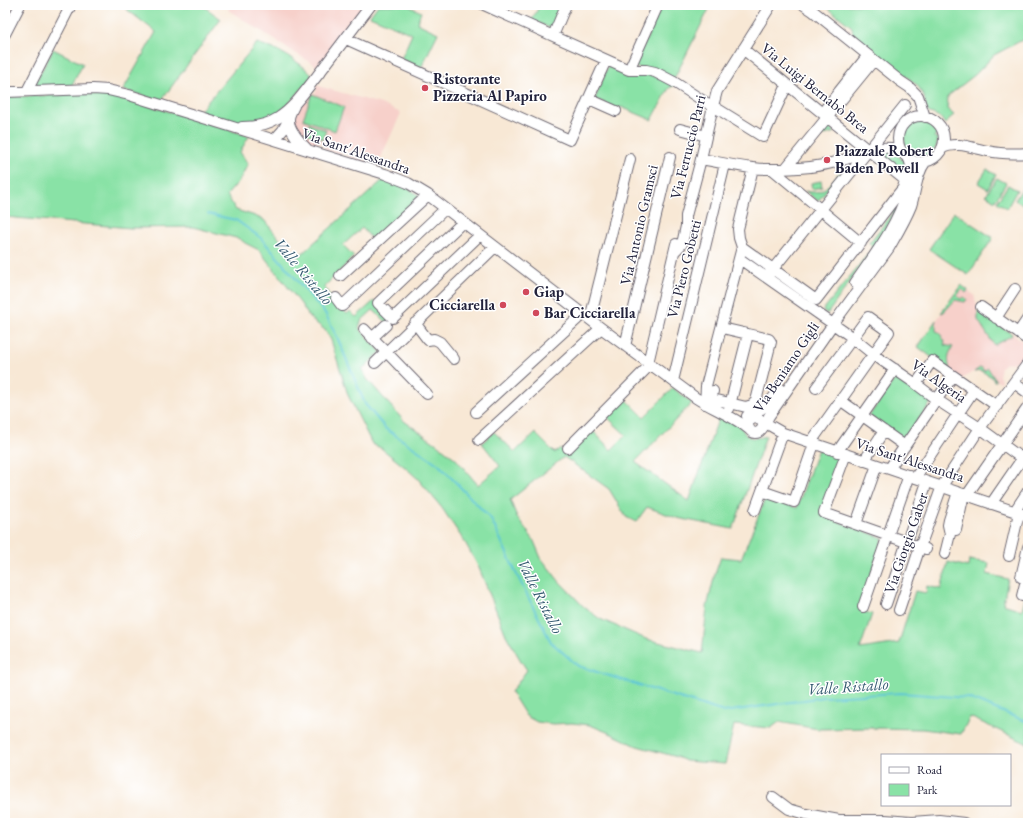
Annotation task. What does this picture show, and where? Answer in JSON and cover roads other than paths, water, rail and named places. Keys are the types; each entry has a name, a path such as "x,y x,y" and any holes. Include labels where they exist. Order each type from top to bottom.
{"street":[{"path":"5,34 20,5"},
{"path":"27,91 71,5"},
{"path":"236,128 254,127 267,124 287,111 298,100 371,5"},
{"path":"484,5 501,8 553,36 629,70 646,70 655,72 674,82 763,137 787,85"},
{"path":"553,36 566,5"},
{"path":"629,70 658,5"},
{"name":"Via Ferruccio Parri","path":"649,364 675,251 682,244 686,226 686,216 717,91 771,5"},
{"path":"804,5 900,81 910,87 918,96 926,117"},
{"path":"346,39 570,140 606,60"},
{"name":"Via Luigi Bernabò Brea","path":"743,49 824,115 870,150 905,180 900,193 861,243"},
{"path":"785,169 824,115 871,58"},
{"path":"900,81 911,95 914,103 912,118"},
{"name":"Via Sant'Alessandra","path":"5,92 92,89 108,90 129,95 308,150 385,174 408,183 428,195 601,328 705,404 727,415 743,417 765,424 841,453 942,486 1020,514"},
{"path":"589,99 616,111"},
{"path":"274,140 283,130 298,100"},
{"path":"769,273 905,105"},
{"path":"830,322 885,239 896,221 905,200 912,171 906,155 898,144 899,134 904,124 912,118 926,117 935,122 949,136 969,146"},
{"path":"274,140 274,125 278,118"},
{"path":"289,119 291,129 297,139 308,150"},
{"path":"680,129 706,136"},
{"path":"870,150 891,148 906,155 914,161 926,161 932,159 942,148 942,130"},
{"path":"701,159 753,168 785,169 818,166 853,157 893,139 899,134"},
{"path":"942,148 952,144 1012,154 1028,153"},
{"name":"Via Antonio Gramsci","path":"626,346 670,157"},
{"path":"476,412 587,316 630,159"},
{"path":"830,322 897,235 911,206 919,171 926,161"},
{"name":"Via Piero Gobetti","path":"672,381 725,164"},
{"path":"753,168 738,229 738,238 742,247 769,273"},
{"path":"740,259 769,273 816,300 861,243 772,169"},
{"path":"340,276 428,195"},
{"path":"339,302 445,209"},
{"path":"389,322 378,303 463,222"},
{"path":"372,338 480,235"},
{"path":"375,363 495,247"},
{"path":"705,404 710,389 722,328 742,247"},
{"name":"Via Algeria","path":"769,273 874,355 1002,444 1026,457"},
{"path":"996,318 1016,289"},
{"path":"981,307 1028,340"},
{"path":"762,491 794,502 813,443 840,400 890,332 868,317 816,388"},
{"path":"1018,333 1028,318"},
{"name":"Via Beniamo Gigli","path":"743,417 752,415 759,411 772,399 830,322"},
{"name":"Via Beniamo Gigli","path":"765,424 830,322"},
{"path":"415,324 428,340 434,339 440,342 454,359"},
{"path":"480,440 601,328"},
{"path":"710,389 713,399 746,407 752,405 756,401 771,342 769,338 722,328"},
{"path":"364,329 427,394"},
{"path":"748,334 727,415 749,429 748,424 752,419 765,424"},
{"path":"916,384 932,361 997,406"},
{"name":"Via Giorgio Gaber","path":"899,610 923,548 942,486 980,428 1028,363"},
{"path":"568,448 649,364"},
{"path":"895,369 862,416 841,453 824,513 923,548"},
{"path":"889,469 938,400 953,376"},
{"path":"1014,382 1028,393"},
{"path":"696,398 710,389"},
{"path":"863,607 888,536 912,476 959,414 974,390"},
{"path":"755,510 762,491 765,424 772,399"},
{"path":"840,400 905,446"},
{"path":"945,554 950,534 948,520 963,494 1002,444 1028,407"},
{"path":"864,460 884,431"},
{"path":"991,504 1026,457"},
{"path":"856,524 877,465"},
{"path":"886,604 927,482"},
{"path":"1009,556 1020,514 1028,491"},
{"path":"956,530 963,494"},
{"path":"1022,596 1026,580 1021,577 1028,547"},
{"path":"773,797 789,809 806,814 839,820 885,820 912,822 939,820 964,823"}],"waterway":[{"name":"Valle Ristallo","path":"208,214 236,220 261,238 325,313 338,339 365,404 386,429 438,464 491,519 551,642 578,666 724,712 824,697 901,693 968,698 1028,722"}],"place":[{"name":"Ristorante Pizzeria Al Papiro","path":"425,88"},
{"name":"Piazzale Robert Baden Powell","path":"827,160"},
{"name":"Giap","path":"526,292"},
{"name":"Cicciarella","path":"503,305"},
{"name":"Bar Cicciarella","path":"536,313"}]}
